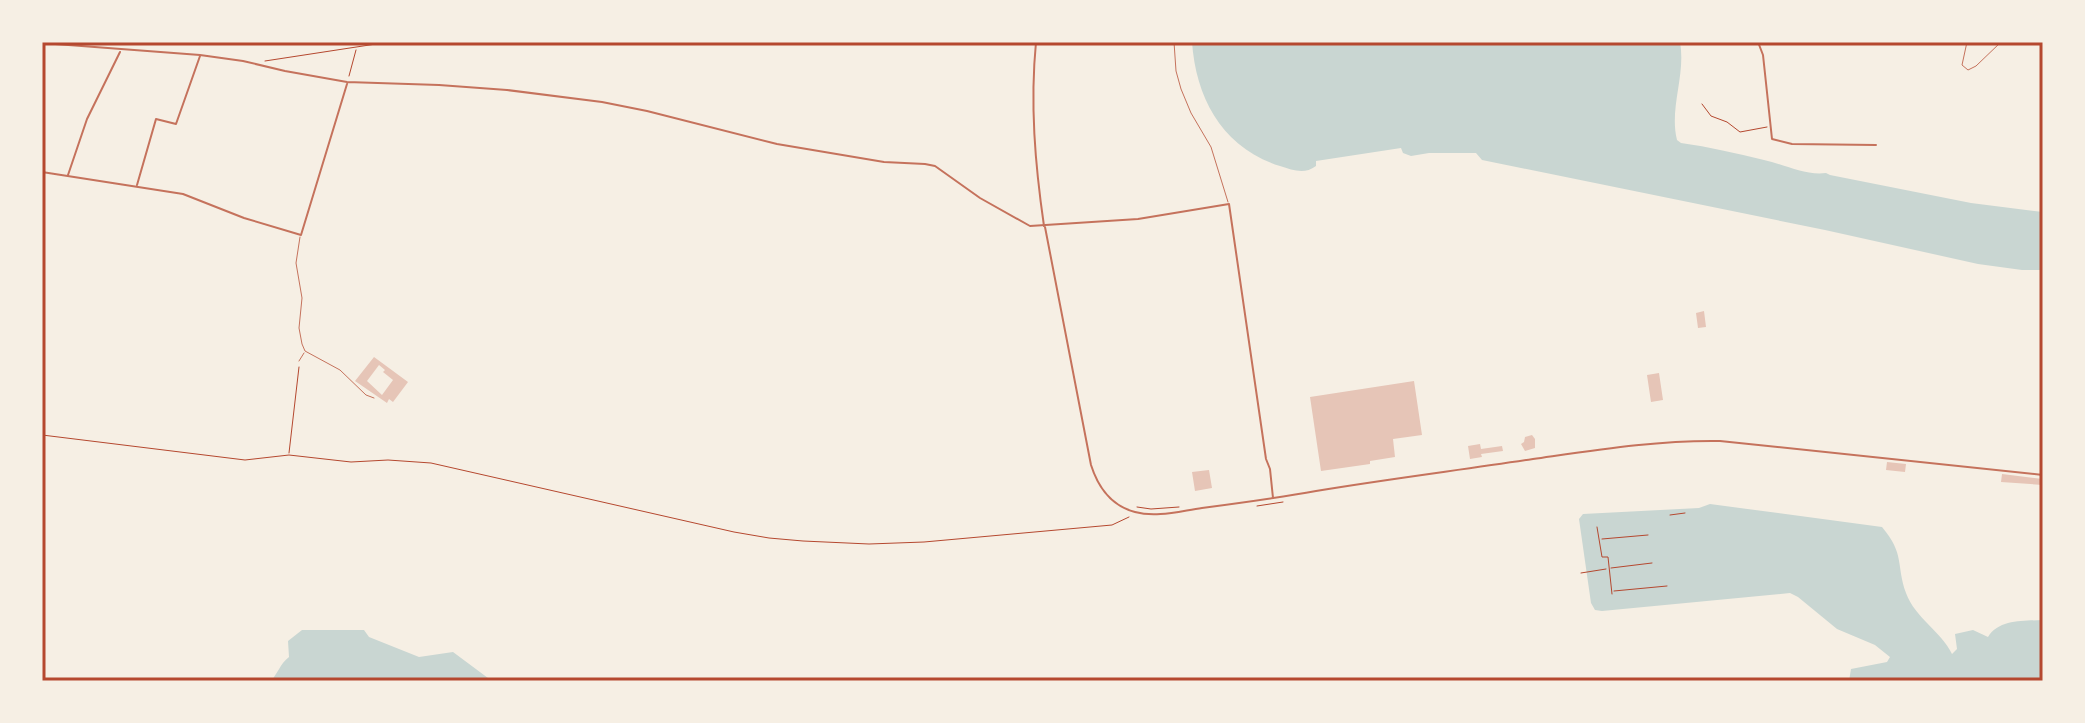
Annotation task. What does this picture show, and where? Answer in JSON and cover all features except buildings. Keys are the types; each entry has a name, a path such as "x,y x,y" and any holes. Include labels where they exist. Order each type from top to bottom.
{"street":[{"path":"1036,42 1033,136 1044,226 1091,465 1107,495 1125,508 1150,514 1675,441 1720,441 2043,475"},
{"path":"1758,42 1763,55 1772,139 1792,144 1876,145"},
{"path":"42,43 200,55 347,82 439,85 574,98 647,111 777,144 884,162 925,164 944,172 968,191 1025,225 1138,219 1229,204 1273,498"},
{"path":"68,176 87,119 121,50"},
{"path":"137,186 156,119 176,124 200,55"},
{"path":"42,172 183,194 244,218 301,235 347,82"}],"lane":[{"path":"1174,42 1181,89 1211,147 1229,204"},
{"path":"1967,42 1962,65 1968,70 2001,42"},
{"path":"301,235 296,263 302,298 299,328 305,351 340,370 366,395 374,398"},
{"path":"299,361 305,351"}],"path":[{"path":"347,82 358,42"},
{"path":"256,64 389,42"},
{"path":"1702,104 1711,116 1727,122 1740,132 1769,127"},
{"path":"289,455 299,361"},
{"path":"42,435 245,460 289,455 351,462 388,460 431,463 734,532 803,541 869,544 951,540 1112,525 1132,514"},
{"path":"1677,509 1678,514"},
{"path":"1670,515 1685,513"},
{"path":"1597,527 1602,557 1608,557 1612,592 1667,586"},
{"path":"1599,539 1648,535"},
{"path":"1581,573 1652,563"}],"shaded area":[{"path":"1192,42 1680,42 1681,67 1675,128 1677,140 1681,143 1811,173 1826,173 1971,203 2043,212 2043,270 1978,264 1482,160 1476,153 1411,156 1403,153 1401,148 1316,161 1316,166 1307,170 1289,169 1260,158 1243,147 1216,119 1199,83"},
{"path":"1710,504 1882,527 1897,552 1910,602 1952,654 1957,649 1955,634 1973,630 1988,637 2005,624 2043,620 2043,681 1849,681 1851,669 1887,662 1890,657 1875,645 1837,629 1790,593 1595,610 1591,603 1579,519 1583,514 1699,508"},
{"path":"302,630 364,630 369,637 419,657 453,652 492,681 271,681 289,657 288,641"}]}
